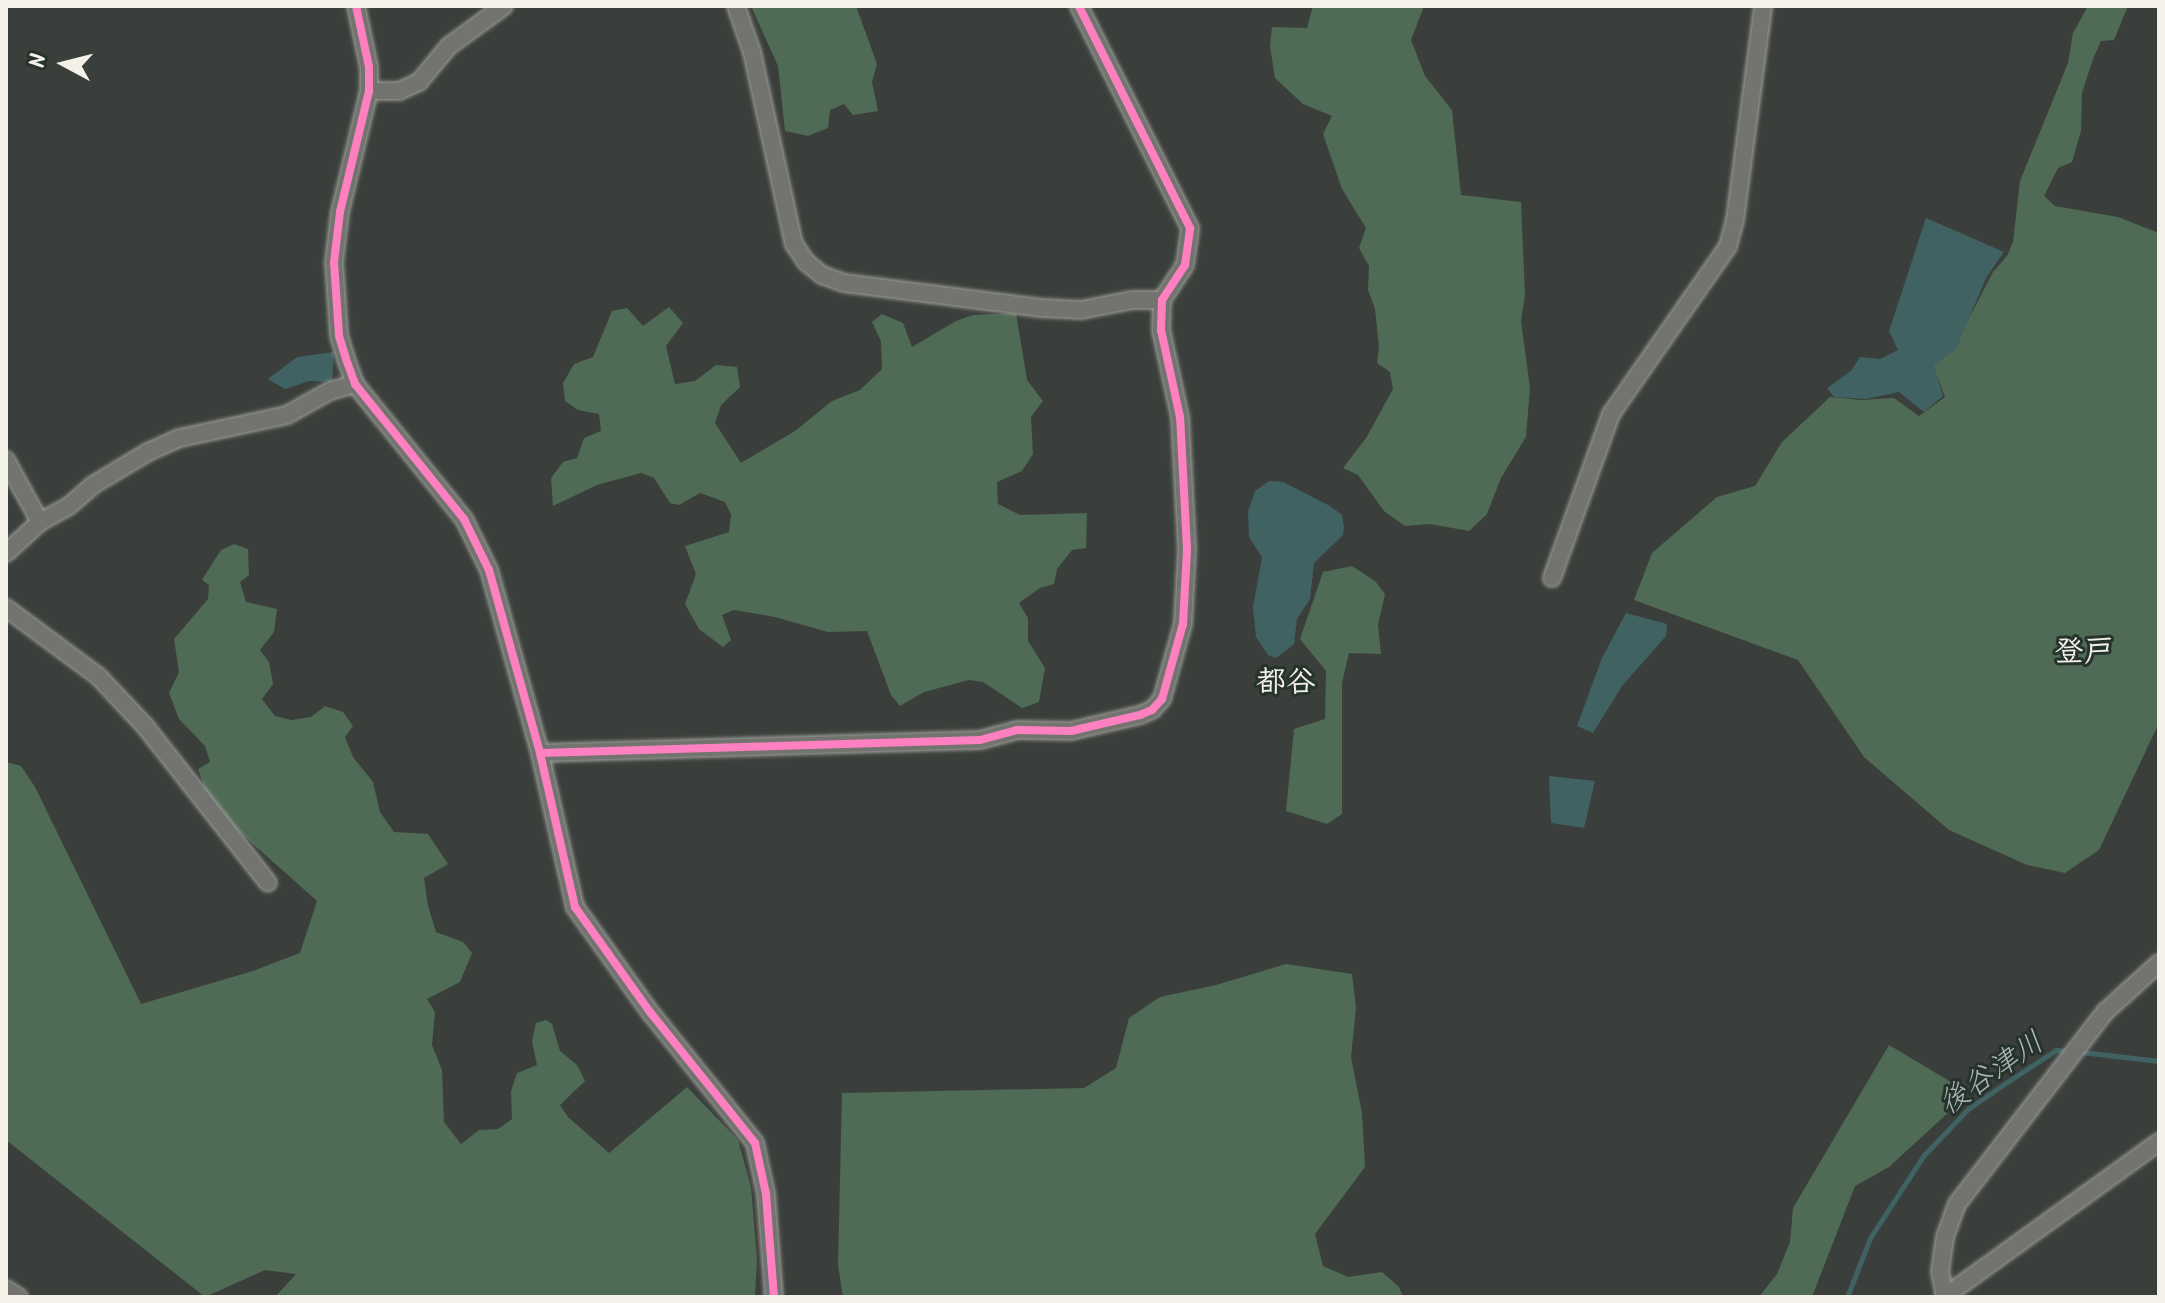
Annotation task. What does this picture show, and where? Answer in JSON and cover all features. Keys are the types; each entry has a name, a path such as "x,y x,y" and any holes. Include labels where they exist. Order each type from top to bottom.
{"street":[{"path":"356,6 369,67 369,91 340,212 334,262 339,336 355,384 464,519 489,570 540,753 575,907 650,1012 755,1143 766,1194 774,1297"},
{"path":"369,91 399,91 419,82 449,46 504,6"},
{"path":"736,6 752,52 794,244 806,262 822,275 844,283 1043,308 1081,310 1133,300 1162,300"},
{"path":"540,753 980,740 1018,730 1071,731 1152,710 1162,699 1183,624 1187,571 1180,417 1161,330 1162,300 1185,265 1190,228 1079,6"},
{"path":"1552,578 1611,414 1728,246 1735,220 1763,6"},
{"path":"6,553 40,522 69,506 93,485 126,464 180,438 287,415 330,391 355,384"},
{"path":"6,460 40,522"},
{"path":"6,608 98,676 145,726 268,883"},
{"path":"2159,963 2105,1012 1957,1204 1943,1248 1940,1272 1945,1297 2159,1142"},
{"path":"6,1289 19,1297"}],"green space":[{"path":"751,6 856,6 877,64 872,82 878,111 853,115 844,104 830,110 828,128 808,136 785,131 778,66"},
{"path":"1313,6 1424,6 1411,40 1425,76 1452,110 1461,195 1521,202 1525,295 1521,321 1530,388 1526,437 1501,478 1487,514 1469,531 1430,524 1405,526 1384,511 1358,475 1343,468 1366,438 1393,389 1390,372 1377,363 1379,347 1375,309 1368,290 1369,266 1359,248 1366,228 1342,189 1323,134 1332,116 1303,104 1275,78 1270,46 1272,27 1307,28"},
{"path":"2088,6 2128,6 2114,40 2101,41 2093,59 2082,93 2081,131 2072,162 2058,168 2044,196 2055,206 2118,217 2159,233 2159,723 2099,850 2065,873 2027,865 1949,830 1864,757 1798,660 1634,600 1652,553 1717,497 1755,486 1782,442 1830,397 1861,400 1894,398 1919,416 1945,397 1933,365 1955,345 1993,272 2007,256 2013,242 2020,181 2068,63 2073,33"},
{"path":"669,307 683,323 666,346 675,384 695,381 716,365 737,367 740,387 721,405 715,423 741,463 795,431 832,401 860,390 882,369 881,341 872,322 882,314 903,323 912,347 956,321 973,315 1016,313 1027,380 1043,401 1031,417 1033,454 1022,471 997,482 998,504 1020,515 1087,513 1086,548 1072,550 1057,569 1054,584 1040,588 1019,603 1028,618 1028,641 1045,668 1039,702 1022,708 983,682 969,680 924,692 900,706 891,695 867,631 828,632 775,617 734,610 722,615 731,640 723,647 699,629 685,604 696,574 685,546 729,532 731,515 725,502 700,493 679,505 670,503 654,478 641,473 597,485 553,506 551,478 563,462 577,458 584,438 601,431 599,414 578,410 565,401 563,383 574,364 593,357 612,311 627,308 643,326"},
{"path":"234,544 248,549 249,575 240,582 246,602 277,609 274,632 260,650 269,662 273,684 262,699 275,716 291,720 311,717 325,706 343,712 353,726 345,737 353,757 373,782 380,812 394,832 428,834 448,864 424,878 428,906 436,932 463,942 472,953 460,982 427,999 435,1012 432,1045 442,1070 444,1122 461,1144 479,1130 498,1129 512,1119 511,1091 517,1073 537,1065 532,1041 536,1023 546,1020 552,1024 560,1051 577,1065 585,1081 560,1105 568,1117 609,1153 687,1087 738,1140 751,1187 757,1260 755,1297 275,1297 296,1274 265,1270 205,1297 6,1140 6,762 21,766 35,787 141,1004 253,971 300,953 317,901 227,821 207,795 198,769 210,762 205,746 179,719 169,693 179,672 174,639 208,599 209,585 202,580 212,564 221,550"},
{"path":"1352,566 1375,581 1385,594 1378,625 1381,654 1349,653 1342,683 1342,814 1327,824 1286,811 1294,729 1325,719 1326,671 1300,639 1323,572"},
{"path":"1286,964 1352,974 1356,1008 1351,1057 1362,1113 1365,1167 1315,1234 1323,1266 1348,1277 1382,1272 1399,1287 1403,1297 843,1297 838,1265 842,1093 1084,1088 1116,1068 1129,1018 1160,997 1216,985"},
{"path":"1889,1045 1956,1085 1962,1100 1889,1167 1855,1186 1812,1297 1759,1297 1777,1274 1790,1242 1793,1208"}],"water":[{"path":"1926,218 2004,252 1986,278 1956,349 1934,365 1943,396 1924,412 1899,392 1866,399 1834,397 1827,388 1851,371 1860,357 1880,359 1898,350 1889,331"},
{"path":"334,352 332,382 309,381 285,389 268,379 297,357"},
{"path":"1269,481 1283,482 1330,506 1342,515 1344,526 1343,535 1314,563 1310,599 1297,619 1294,644 1276,658 1268,655 1256,637 1253,607 1262,557 1249,537 1248,512 1255,491"},
{"path":"1626,613 1667,624 1666,636 1622,686 1593,733 1577,726 1602,658"},
{"path":"1549,776 1595,781 1584,828 1551,823"}],"waterway":[{"name":"後谷津川","path":"1847,1297 1870,1238 1924,1155 1968,1109 2056,1050 2071,1051"},
{"name":"後谷津川","path":"2081,1052 2159,1061"}],"cycle path":[{"path":"356,6 369,67 369,91 340,212 334,262 339,336 346,359 355,384 464,519 489,570 540,753 575,907 650,1012 755,1143 766,1194 774,1297"},
{"path":"540,753 980,740 1018,730 1071,731 1140,715 1152,710 1162,699 1183,624 1187,549 1180,417 1161,330 1162,300 1185,265 1190,228 1079,6"}],"district":[{"name":"登戸","path":"2084,653"},
{"name":"都谷","path":"1286,683"}]}
